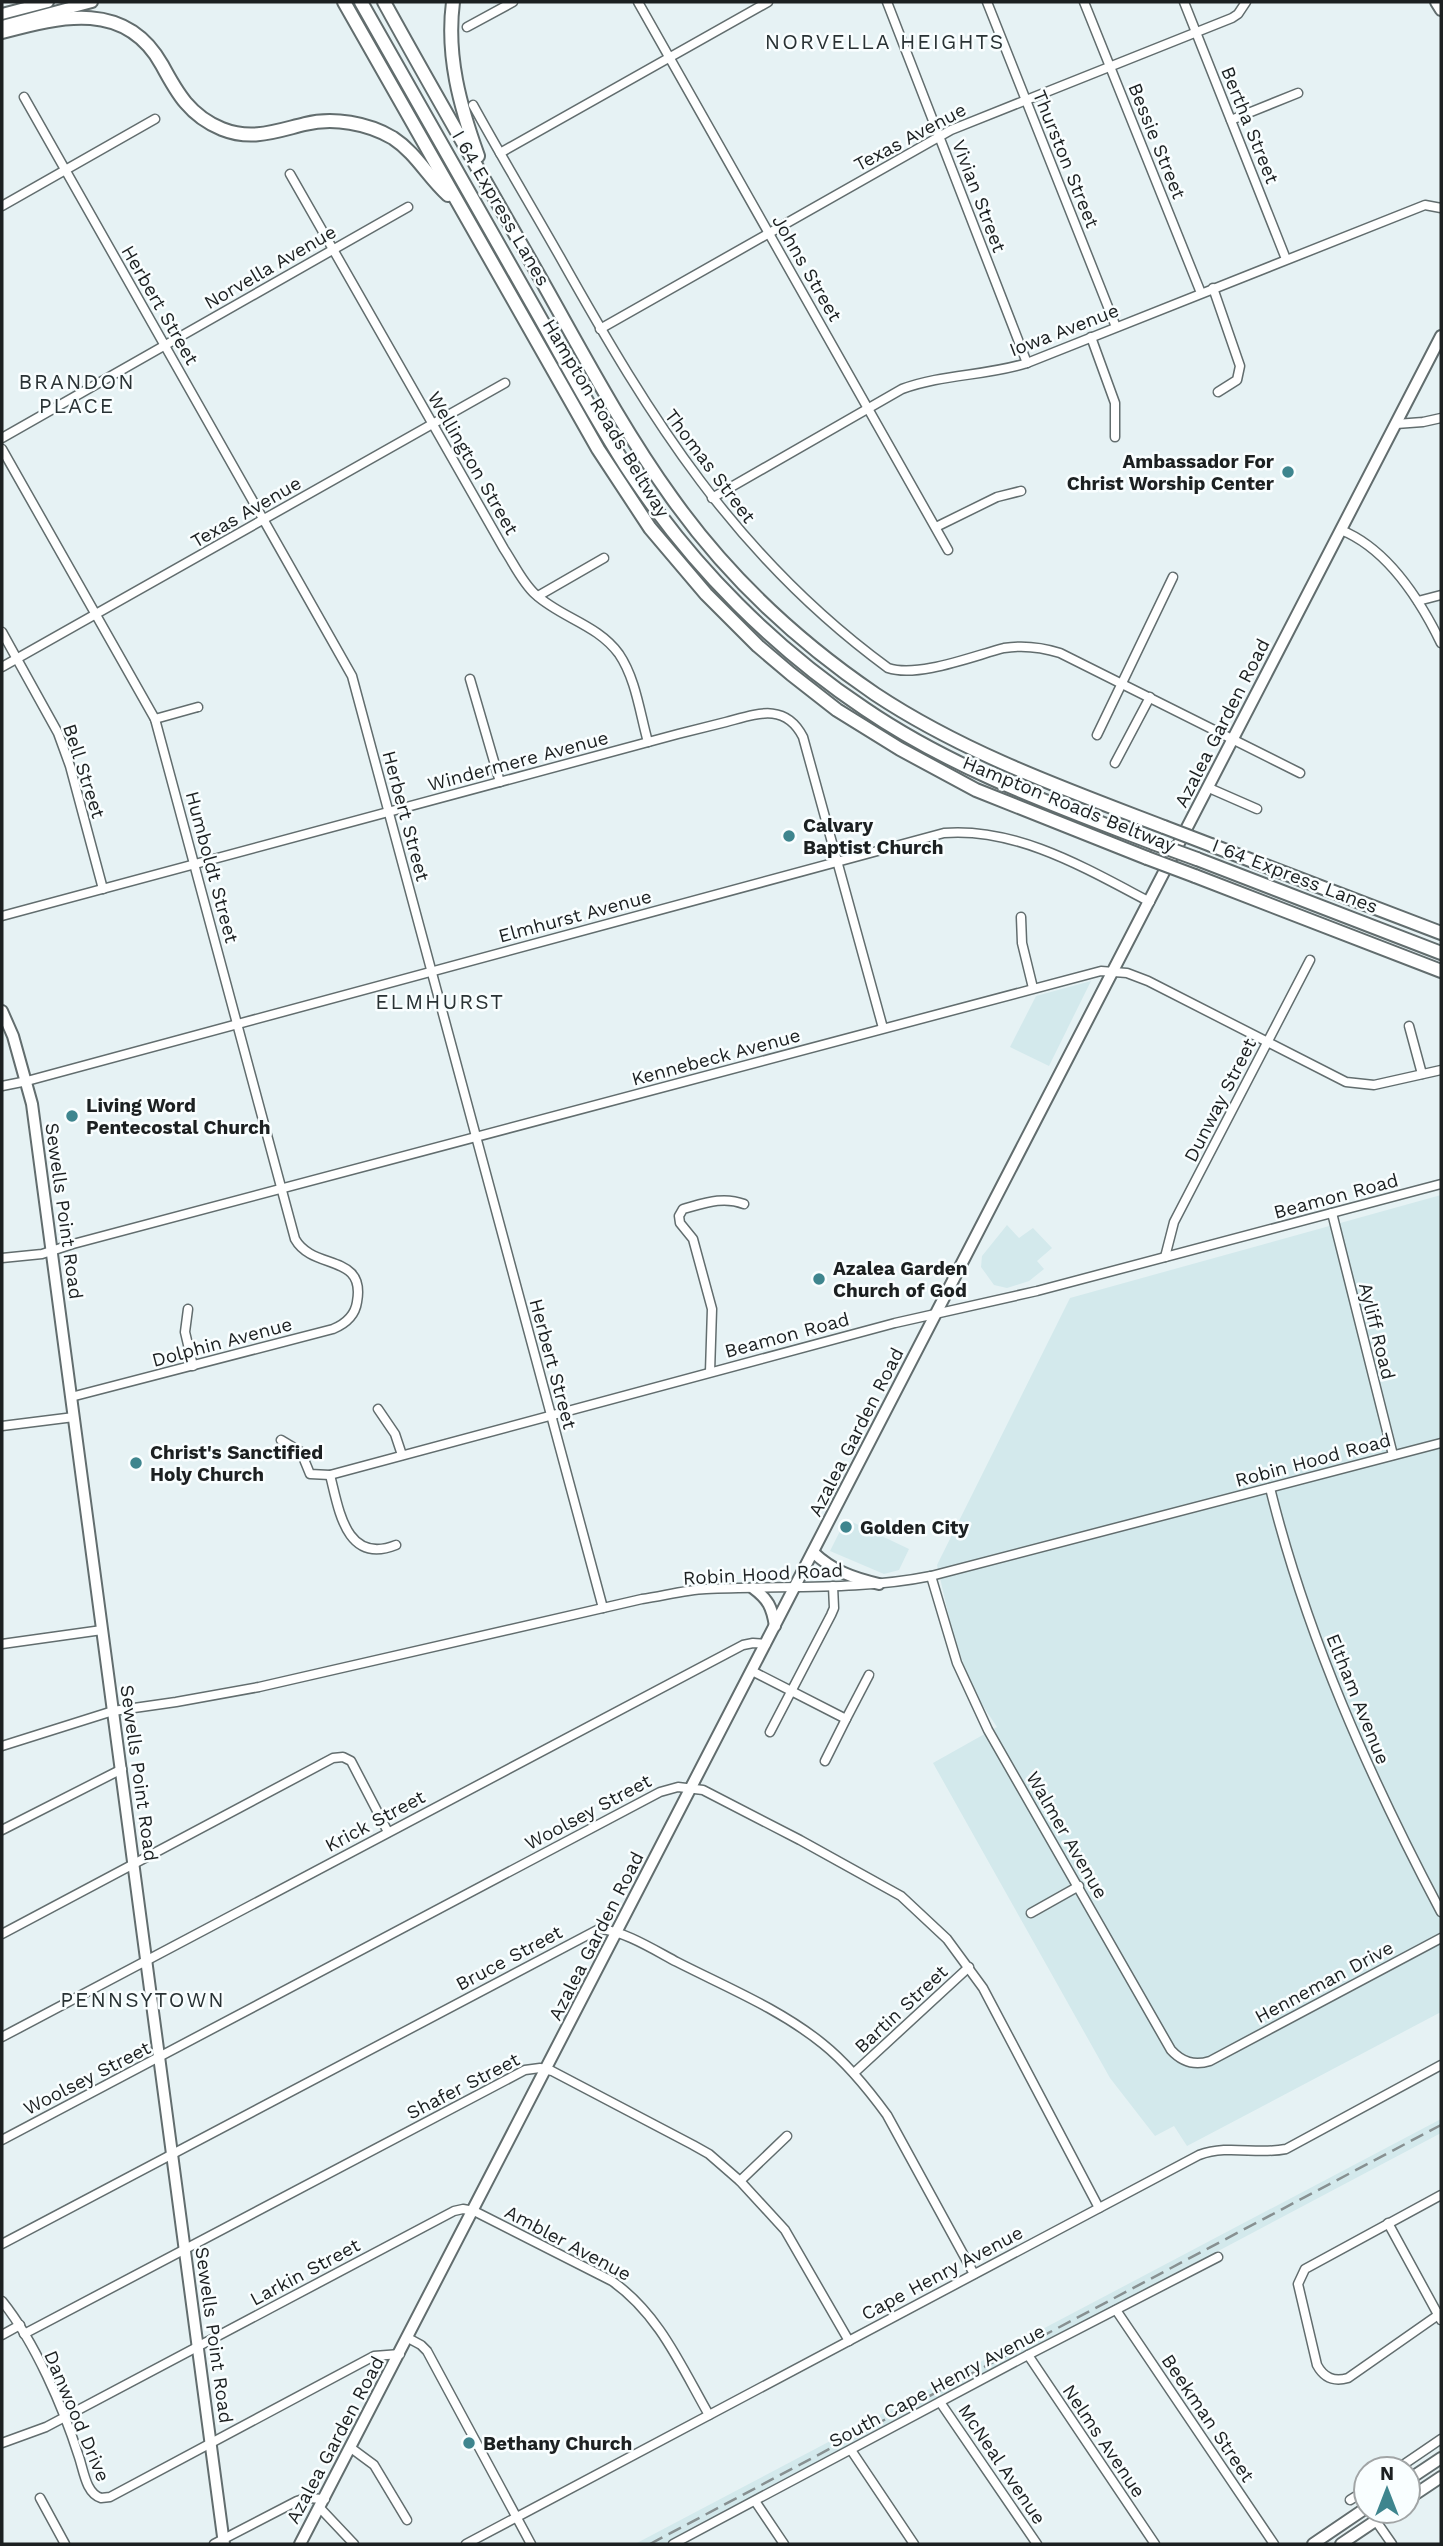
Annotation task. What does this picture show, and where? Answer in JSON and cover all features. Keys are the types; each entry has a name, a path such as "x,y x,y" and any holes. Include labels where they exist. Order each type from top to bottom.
{"highway":[{"name":"Hampton Roads Beltway","path":"344,2 598,449 677,562 758,646 837,710 900,750 976,790 1441,971"},
{"name":"I 64 Express Lanes","path":"361,2 611,442 660,515 723,589 786,650 855,703 904,734 979,774 1441,953"},
{"name":"Hampton Roads Beltway","path":"384,2 647,462 693,526 778,617 873,692 942,734 1006,765 1441,933"},
{"path":"453,2 452,54 459,98 490,189"},
{"path":"2,32 72,15 95,16 114,21 132,31 149,46 159,58 179,96 197,115 212,125 250,135 276,133 317,122 346,123 378,131 402,144 458,204"}],"main road":[{"path":"2,15 48,2"},
{"path":"2,26 92,2"},
{"path":"1436,2 1441,10"},
{"name":"Azalea Garden Road","path":"300,2544 1441,336"},
{"name":"Sewells Point Road","path":"2,1011 27,1081 122,1769 198,2347 220,2543"},
{"path":"814,1552 824,1562 846,1575 879,1584"},
{"path":"752,1588 767,1599 772,1608 775,1626"},
{"path":"1422,2471 1441,2458"},
{"path":"1422,2490 1441,2477"},
{"path":"1313,2544 1352,2518"},
{"path":"1341,2544 1370,2525"}],"street":[{"path":"467,27 513,2"},
{"name":"Johns Street","path":"638,2 948,550"},
{"path":"500,153 768,2"},
{"name":"Vivian Street","path":"887,2 1027,363"},
{"name":"Thurston Street","path":"987,2 1116,327"},
{"name":"Bessie Street","path":"1084,2 1201,293"},
{"name":"Bertha Street","path":"1184,2 1286,259"},
{"name":"Texas Avenue","path":"600,329 939,136 1232,18 1246,2"},
{"path":"1231,120 1297,93"},
{"name":"Herbert Street","path":"24,97 350,670 603,1608"},
{"name":"Thomas Street","path":"473,105 644,402 712,498 743,536 804,600 888,668 914,671 1018,646 1045,648 1124,684"},
{"path":"2,206 155,119"},
{"name":"Wellington Street","path":"290,174 504,549 529,587 538,596 597,631 619,655 629,675 648,742"},
{"name":"Iowa Avenue","path":"712,498 868,408 916,384 1027,363 1425,205 1440,204"},
{"name":"Norvella Avenue","path":"2,438 408,207"},
{"path":"1213,288 1240,366 1237,380 1218,392"},
{"path":"1091,337 1115,403 1115,437"},
{"name":"Texas Avenue","path":"2,667 505,383"},
{"path":"1396,424 1441,418"},
{"name":"Humboldt Street","path":"2,449 155,719 299,1246 311,1256 335,1262 348,1270 355,1280 358,1292"},
{"path":"936,527 997,497 1021,491"},
{"path":"1341,530 1363,541 1418,601 1441,643"},
{"path":"538,596 604,558"},
{"path":"1097,735 1173,578"},
{"path":"1418,601 1441,595"},
{"name":"Bell Street","path":"2,632 58,733 66,753 103,889"},
{"path":"470,679 500,782"},
{"path":"1124,684 1300,773"},
{"path":"1115,763 1150,697"},
{"path":"155,719 198,707"},
{"name":"Windermere Avenue","path":"2,916 758,713 773,713 789,720 800,731 837,862"},
{"path":"1209,788 1257,809"},
{"name":"Elmhurst Avenue","path":"2,1086 944,833 981,832 1013,840 1079,866 1150,902"},
{"path":"837,862 883,1028"},
{"path":"1021,917 1022,943 1033,988"},
{"name":"Dunway Street","path":"1165,1257 1174,1222 1310,960"},
{"name":"Kennebeck Avenue","path":"2,1258 51,1252 1090,973 1114,971 1148,981 1334,1078 1355,1084 1374,1085 1441,1070"},
{"path":"1409,1026 1422,1074"},
{"name":"Beamon Road","path":"330,1475 709,1372 938,1313 1037,1291 1441,1184"},
{"path":"709,1372 712,1309 693,1239 680,1223 679,1216 683,1209 717,1200 726,1199 744,1204"},
{"name":"Ayliff Road","path":"1332,1213 1393,1455"},
{"name":"Dolphin Avenue","path":"71,1397 340,1326 356,1308 358,1292"},
{"path":"188,1309 185,1332 193,1366"},
{"path":"378,1409 391,1425 402,1455"},
{"path":"2,1426 74,1417"},
{"path":"281,1440 301,1451 310,1474 330,1475 341,1515 356,1543 369,1549 396,1545"},
{"name":"Robin Hood Road","path":"2,1746 113,1711 234,1692 603,1608 703,1589 879,1584 931,1576 1441,1443"},
{"name":"Eltham Avenue","path":"1269,1488 1303,1603 1354,1738 1403,1841 1441,1912"},
{"name":"Walmer Avenue","path":"931,1576 950,1644 971,1697 1171,2050 1182,2059 1195,2064 1210,2061 1222,2054"},
{"path":"770,1732 831,1615 834,1608 833,1586"},
{"path":"2,1644 102,1630"},
{"name":"Krick Street","path":"2,2037 743,1645 766,1644"},
{"path":"752,1671 846,1719"},
{"path":"824,1761 869,1675"},
{"path":"2,1934 333,1758 348,1758 388,1832"},
{"path":"2,1830 122,1769"},
{"name":"Woolsey Street","path":"2,2140 660,1792 678,1787 692,1788"},
{"path":"692,1788 703,1790 883,1885 931,1922 969,1967 1099,2208"},
{"path":"1031,1913 1079,1886"},
{"name":"Bruce Street","path":"2,2244 592,1930 607,1929 792,2021 823,2044 854,2073 873,2095 901,2137 974,2274"},
{"name":"Henneman Drive","path":"1222,2054 1441,1938"},
{"name":"Bartin Street","path":"854,2073 969,1967"},
{"name":"Cape Henry Avenue","path":"466,2544 1211,2151 1225,2148 1269,2151 1286,2149 1441,2065"},
{"name":"Shafer Street","path":"24,2334 532,2068 547,2069 709,2154 740,2181 785,2230 849,2341"},
{"path":"740,2181 787,2136"},
{"path":"1388,2223 1440,2316 1348,2378 1336,2380 1321,2371 1317,2365 1298,2284 1305,2269 1388,2223 1441,2195"},
{"name":"Larkin Street","path":"2,2443 30,2434 65,2417 454,2211 474,2211"},
{"name":"Ambler Avenue","path":"474,2211 611,2281 638,2301 659,2327 709,2415"},
{"name":"South Cape Henry Avenue","path":"673,2544 1218,2257"},
{"name":"Danwood Drive","path":"2,2301 20,2325 65,2417 93,2494 106,2498 210,2443"},
{"name":"Beekman Street","path":"1116,2310 1274,2544"},
{"path":"2,2335 20,2325"},
{"path":"408,2339 427,2351 531,2544"},
{"path":"210,2443 374,2356 400,2354"},
{"name":"Nelms Avenue","path":"1028,2355 1155,2544"},
{"name":"McNeal Avenue","path":"940,2402 1037,2544"},
{"path":"1418,2455 1441,2440"},
{"path":"351,2448 374,2465 407,2520"},
{"path":"851,2450 914,2544"},
{"path":"40,2498 65,2544"},
{"path":"220,2543 306,2498 323,2503 354,2544"},
{"path":"755,2501 784,2544"},
{"path":"1379,2525 1392,2544"}],"shaded area":[{"path":"1091,981 1049,1066 1010,1047 1036,996"},
{"path":"1441,1195 1441,2012 1187,2146 1174,2126 1155,2136 1110,2078 933,1763 997,1727 973,1691 953,1634 937,1565 1070,1298"},
{"path":"1007,1225 1019,1238 1033,1228 1052,1248 1037,1261 1044,1269 1029,1281 1007,1288 994,1285 981,1267 982,1256"},
{"path":"846,1519 909,1549 899,1570 884,1574 830,1551"},
{"path":"1441,2119 1441,2133 665,2544 635,2544"}],"railway":[{"path":"650,2544 1441,2125"}],"place":[{"name":"Ambassador For Christ Worship Center","path":"1288,472"},
{"name":"Calvary Baptist Church","path":"789,836"},
{"name":"Living Word Pentecostal Church","path":"72,1116"},
{"name":"Azalea Garden Church of God","path":"819,1279"},
{"name":"Christ's Sanctified Holy Church","path":"136,1463"},
{"name":"Golden City","path":"846,1527"},
{"name":"Bethany Church","path":"469,2443"}],"district":[{"name":"NORVELLA HEIGHTS","path":"885,41"},
{"name":"BRANDON PLACE","path":"77,393"},
{"name":"ELMHURST","path":"440,1001"},
{"name":"PENNSYTOWN","path":"143,1999"}]}
